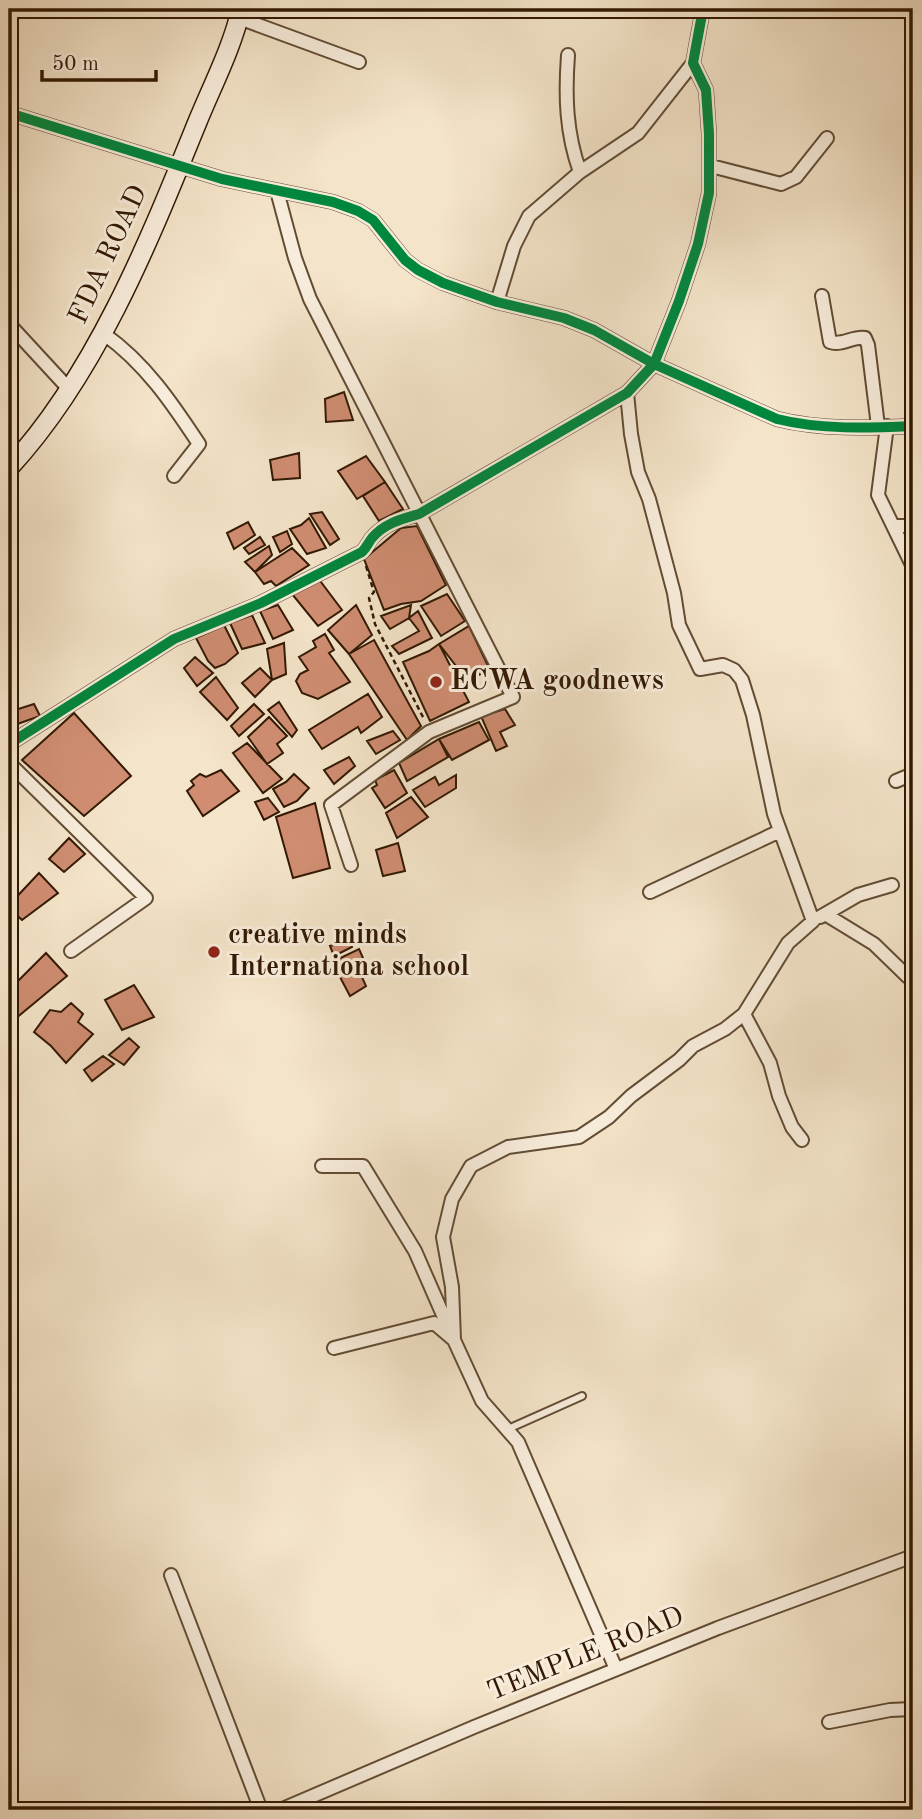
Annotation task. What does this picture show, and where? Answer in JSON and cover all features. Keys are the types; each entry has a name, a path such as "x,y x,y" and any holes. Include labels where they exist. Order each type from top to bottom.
{"street":[{"path":"497,302 514,246 529,216 580,172 638,133 693,63 703,9"},
{"path":"240,13 359,62"},
{"name":"FDA ROAD","path":"9,468 29,446 104,334 180,166 240,13"},
{"path":"568,55 565,98 569,137 580,172"},
{"path":"9,744 174,639 261,603 362,552 370,540 394,521 419,514 627,393 654,364 698,244 709,193 706,90 693,63"},
{"path":"9,113 222,179 332,202 358,211 373,220 405,260 443,283 497,302 564,318 594,330 654,364 778,419 825,427 913,426"},
{"path":"710,166 781,184 796,177 827,138"},
{"path":"277,191 295,258 310,299 513,697 429,732 331,805 351,865"},
{"path":"822,296 830,342 836,344 859,337 865,338 868,345 882,426 878,495 913,567"},
{"path":"9,324 68,388"},
{"path":"104,334 127,350 162,390 199,444 174,476"},
{"path":"627,393 638,472 649,499 674,593 679,625 700,669 723,665 734,670 742,680 753,715 774,814 819,917 874,944 908,977"},
{"path":"892,526 913,526"},
{"path":"9,763 146,898 71,951"},
{"path":"897,781 913,774"},
{"path":"650,892 780,831"},
{"path":"454,1340 452,1287 443,1237 452,1199 471,1166 508,1147 579,1138 609,1117 693,1046 725,1029 744,1013 788,943 819,917 858,895 892,885"},
{"path":"744,1013 771,1063 779,1096 792,1127 802,1140"},
{"path":"322,1166 363,1167 415,1251 482,1401 518,1442 616,1669"},
{"path":"334,1348 434,1323 454,1340"},
{"name":"TEMPLE ROAD","path":"280,1810 718,1628 913,1556"},
{"path":"171,1575 261,1810"},
{"path":"829,1722 890,1710 913,1709"}],"lane":[{"path":"506,1430 582,1396"}],"path":[{"path":"364,559 374,592 369,598 375,624 429,732"}],"building":[{"path":"344,392 353,420 326,422 325,399"},
{"path":"299,453 300,478 273,480 270,460"},
{"path":"366,456 385,482 357,499 338,471"},
{"path":"385,482 403,509 379,521 363,496"},
{"path":"322,512 339,539 330,545 310,514"},
{"path":"309,518 326,548 307,554 290,529"},
{"path":"248,522 255,535 234,549 227,533"},
{"path":"417,526 446,585 421,601 384,610 364,559 401,528"},
{"path":"287,531 292,544 280,552 273,537"},
{"path":"260,537 265,545 249,554 244,548"},
{"path":"269,546 272,555 255,572 245,562"},
{"path":"292,548 309,565 276,586 271,581 264,584 255,572"},
{"path":"318,578 342,610 318,626 292,594"},
{"path":"447,594 465,621 441,636 421,606"},
{"path":"278,605 293,630 273,639 260,611"},
{"path":"356,605 372,635 349,654 328,630"},
{"path":"411,605 409,618 390,629 381,616"},
{"path":"418,611 432,638 399,654 392,646 419,631 409,618"},
{"path":"252,615 265,643 242,649 230,623"},
{"path":"224,625 238,653 225,664 215,668 208,661 196,638"},
{"path":"469,626 490,670 467,680 439,644"},
{"path":"325,634 334,650 329,653 350,682 318,699 302,693 296,681 300,674 308,670 299,657 316,647 313,641"},
{"path":"374,640 421,726 407,740 349,654"},
{"path":"284,643 286,674 272,680 267,649"},
{"name":"ECWA goodnews","path":"439,644 469,702 430,721 403,662"},
{"path":"195,657 213,673 197,686 184,668"},
{"path":"260,668 272,680 255,697 242,683"},
{"path":"216,677 238,708 227,720 200,692"},
{"path":"368,694 382,717 361,733 358,727 322,749 309,730"},
{"path":"279,702 297,730 292,737 268,710"},
{"path":"34,704 40,716 9,727 9,712"},
{"path":"254,704 264,714 239,736 231,726"},
{"path":"505,709 515,725 500,732 507,746 496,751 481,716"},
{"path":"74,713 131,776 84,816 22,760"},
{"path":"269,717 287,736 277,744 283,753 267,764 248,737"},
{"path":"479,722 489,740 452,760 439,739"},
{"path":"393,731 400,740 376,754 367,741"},
{"path":"439,739 448,757 407,781 399,763"},
{"path":"247,743 282,779 263,793 233,753"},
{"path":"349,757 355,766 334,784 324,770"},
{"path":"221,770 239,791 203,816 187,791 194,785 191,781 200,774 206,777"},
{"path":"394,770 407,793 385,808 372,788 377,785 375,780"},
{"path":"294,774 309,788 297,801 284,807 273,789"},
{"path":"456,775 456,788 425,807 413,790 435,777 439,785"},
{"path":"411,797 428,817 397,838 386,813"},
{"path":"268,798 279,812 264,820 255,802"},
{"path":"315,803 330,868 293,878 276,817"},
{"path":"69,838 85,854 64,872 49,859"},
{"path":"398,843 405,871 383,876 376,850"},
{"path":"39,873 58,893 22,920 9,905"},
{"path":"350,941 352,947 334,956 330,946"},
{"path":"359,949 367,967 361,975 366,986 350,996 332,962"},
{"path":"46,953 67,976 9,1024 9,990"},
{"path":"134,985 154,1017 122,1030 105,1000"},
{"path":"71,1003 83,1014 78,1022 93,1034 66,1063 34,1032 50,1010 61,1012"},
{"path":"129,1038 139,1047 124,1065 109,1055"},
{"path":"103,1056 114,1064 92,1081 84,1070"}],"cycle path":[{"path":"9,744 174,639 261,603 362,552 372,538 388,525 419,514 627,393 654,364 698,244 709,193 706,90 693,63 703,9"},
{"path":"9,113 222,179 333,202 358,211 373,220 405,260 443,283 497,302 564,318 594,330 654,364 777,419 828,427 913,426"}],"place":[{"name":"ECWA goodnews","path":"436,682"},
{"name":"creative minds Internationa school","path":"214,952"}]}
